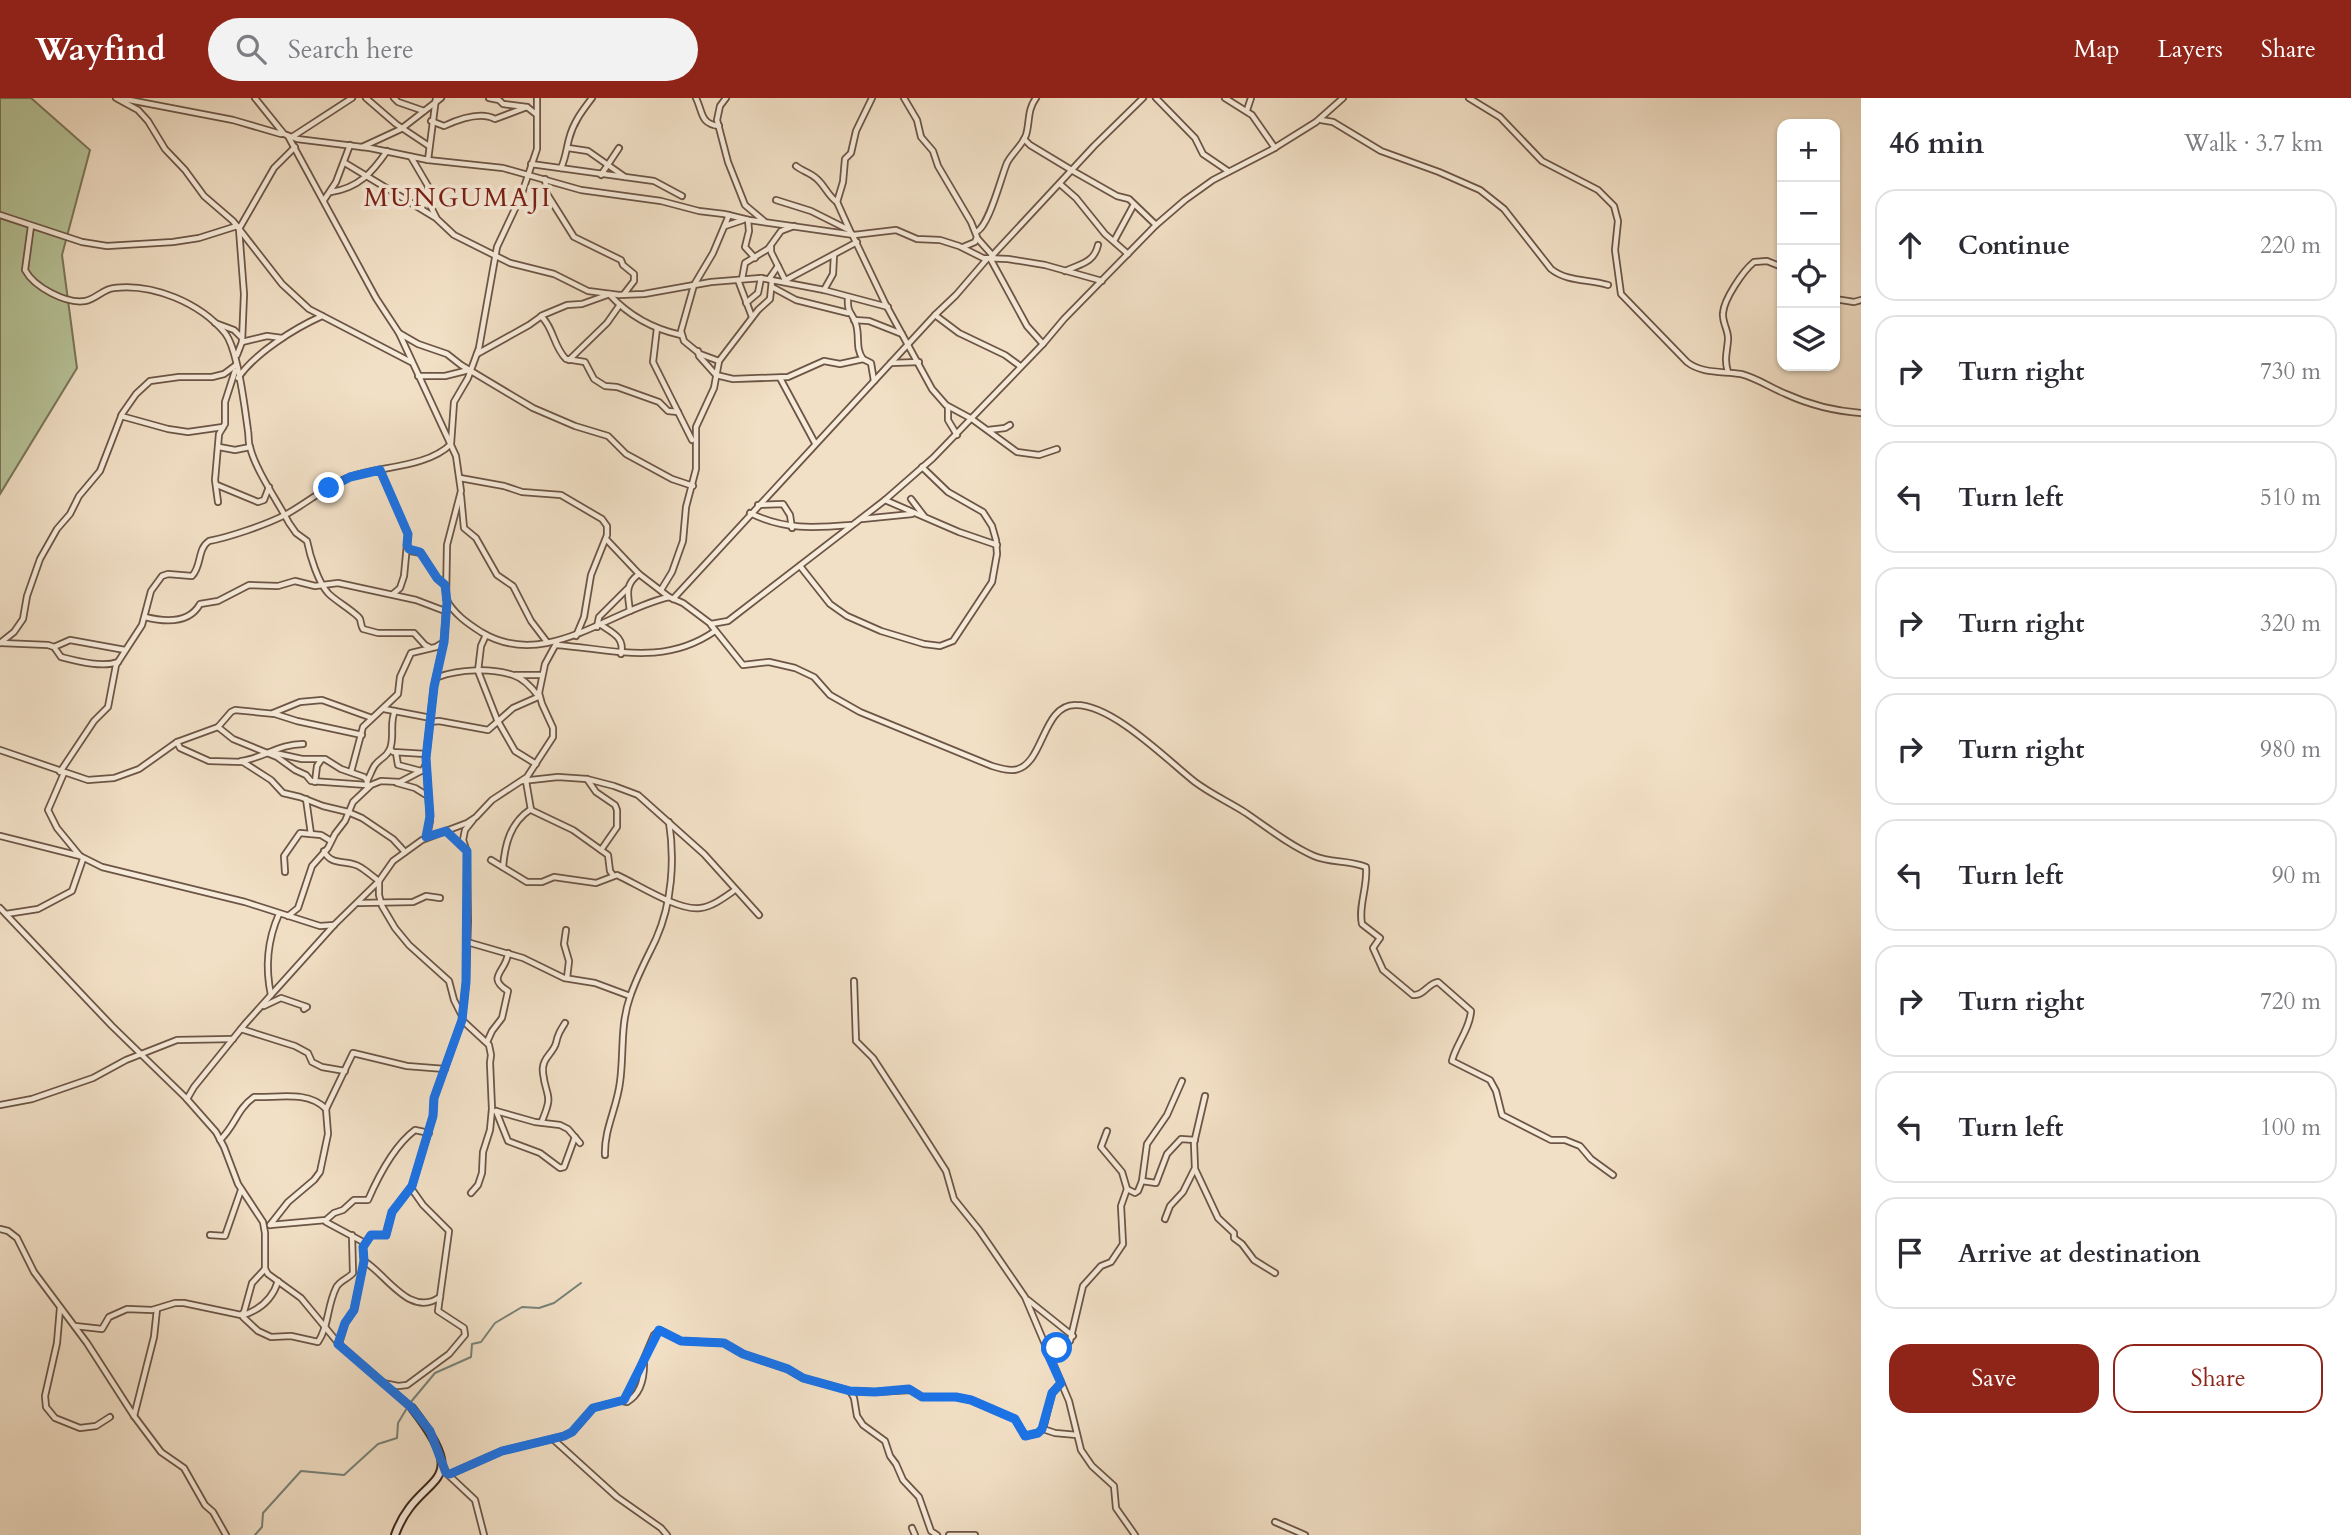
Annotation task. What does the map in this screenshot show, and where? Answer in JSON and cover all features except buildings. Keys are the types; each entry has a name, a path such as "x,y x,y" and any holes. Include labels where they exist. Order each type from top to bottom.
{"street":[{"path":"117,98 149,101 288,136 388,151 428,160 483,165 581,190 661,201 746,220 865,235 896,230 917,239 940,240 990,258 1021,261 1101,281"},
{"path":"117,98 149,121 165,149 186,170 204,196 238,227 253,249 296,298 309,309 411,362"},
{"path":"255,98 295,147 376,298 398,333 457,461 464,528 476,538 497,575 513,586 531,621 547,643"},
{"path":"288,136 352,98"},
{"path":"366,98 401,129 429,146"},
{"path":"394,98 398,102 425,111"},
{"path":"489,98 499,100 503,104 527,107 537,114"},
{"path":"451,444 454,402 477,354 486,318 495,256 537,149 537,98"},
{"path":"696,98 702,118 710,125 719,126"},
{"path":"726,98 718,113 728,162 745,205 764,221"},
{"path":"836,202 843,183 845,159 852,152 854,136 872,98"},
{"path":"904,98 917,120 921,137 933,151 1027,326 1043,344"},
{"path":"962,247 973,243 982,228 999,192 1007,163 1024,139 1029,110 1036,98"},
{"path":"539,698 542,675 557,643 630,611 671,598 1094,146 1143,98"},
{"path":"1156,98 1179,119 1195,138 1203,153 1229,172"},
{"path":"1225,98 1247,110 1275,148"},
{"path":"1247,110 1251,98"},
{"path":"710,624 719,625 728,621 885,500 922,467 957,435 1064,318 1156,225 1203,186 1275,148 1316,122 1343,98"},
{"path":"1469,98 1500,117 1542,161 1598,190 1608,200 1616,210 1618,221 1615,250 1621,294 1692,366 1752,377 1788,395 1829,409 1861,413"},
{"path":"561,168 569,136 577,117 590,99"},
{"path":"361,147 401,129 437,100"},
{"path":"428,160 431,121 437,100"},
{"path":"431,121 444,126 472,117 487,116 495,119 527,107"},
{"path":"1316,122 1329,120 1381,151 1475,187 1504,209 1560,276 1608,285"},
{"path":"1024,139 1073,171 1117,196 1128,199 1156,225"},
{"path":"324,200 331,192 345,163 350,145"},
{"path":"218,502 215,480 219,433 224,426 225,402 242,340 244,294 238,227 274,168 295,147"},
{"path":"568,148 585,150 626,178"},
{"path":"601,175 618,148"},
{"path":"331,192 349,189 367,177 388,151"},
{"path":"410,156 428,186 432,209 437,219"},
{"path":"345,163 437,219 454,235 517,266 554,274 592,292 644,294 694,285 761,278 824,290 888,307"},
{"path":"531,164 657,182 682,196"},
{"path":"796,166 817,178 836,202 932,389 948,407 972,419 1003,444 1023,455 1039,455 1057,449"},
{"path":"545,179 547,194 574,237 621,260 634,274 634,282 624,295"},
{"path":"1060,184 1076,198 1105,234 1128,254"},
{"path":"776,200 811,211 851,232"},
{"path":"1114,241 1133,205"},
{"path":"0,215 82,242 107,246 173,243 238,227"},
{"path":"719,361 704,356 684,341 681,335 694,285 713,253 729,215"},
{"path":"723,227 746,220"},
{"path":"746,220 749,231 744,247 755,258"},
{"path":"31,226 25,270 45,289 66,298 84,301 115,288 147,289 171,296 214,323 229,340 236,364 250,447 285,515 296,533 306,540 309,556 321,584 332,597 358,616 360,625 366,631 414,633 429,647"},
{"path":"753,318 740,279 745,263 771,245 781,231 794,226"},
{"path":"784,281 857,242"},
{"path":"771,245 784,281"},
{"path":"1065,271 1089,260 1096,253 1098,245"},
{"path":"824,290 833,274 834,254"},
{"path":"1728,372 1724,306 1742,275 1754,262 1768,261 1777,265"},
{"path":"661,590 672,572 683,541 686,507 696,469 696,427 714,388 719,361 770,299 770,280 778,266"},
{"path":"746,303 758,293 761,278"},
{"path":"772,287 796,300 848,313 854,320 858,349 863,359 871,363 874,382"},
{"path":"610,294 619,306 643,322 681,335"},
{"path":"477,354 541,316 567,305 582,304 610,294"},
{"path":"848,297 848,313"},
{"path":"1840,300 1861,300"},
{"path":"569,360 607,323 619,306"},
{"path":"935,315 959,332 1005,355 1020,366"},
{"path":"238,378 244,369 282,338 323,316"},
{"path":"541,316 551,328 560,353 569,360 585,362 594,379 606,386 617,387 659,402 668,411 678,412"},
{"path":"854,320 869,321 903,335"},
{"path":"214,323 234,330 242,340"},
{"path":"657,328 653,362 692,440"},
{"path":"398,333 418,344 447,354 542,412 609,436 619,450 672,479 693,486"},
{"path":"242,340 267,335 282,338"},
{"path":"698,351 700,358 715,374 733,379 795,375 824,361 840,364 863,359"},
{"path":"890,363 919,362"},
{"path":"1,643 14,632 23,619 36,566 79,496 104,465 121,416 136,394 150,381 178,377 212,377 224,374 236,364"},
{"path":"418,376 439,376 470,370"},
{"path":"780,377 815,443"},
{"path":"948,407 948,420 957,435"},
{"path":"962,414 978,411"},
{"path":"121,416 188,432 224,426"},
{"path":"988,430 1010,425"},
{"path":"82,858 57,828 48,810 50,801 62,772 94,721 108,707 118,662 145,617 150,593 161,578 168,574 192,576 196,572 205,542 285,515 348,478 417,462 451,444"},
{"path":"219,447 235,450 250,447"},
{"path":"800,566 836,610 897,637 924,645 940,646 956,638 980,597 991,584 997,545 992,526 983,512 948,492 922,467"},
{"path":"380,470 408,534 402,581 393,594"},
{"path":"460,478 522,492 564,496 576,506 602,519 608,529 606,539 591,575 584,617 576,636"},
{"path":"217,485 258,502 264,500 270,487"},
{"path":"426,837 430,821 426,754 444,642 447,545 461,491"},
{"path":"911,499 925,517"},
{"path":"885,500 997,545"},
{"path":"757,505 783,504 790,515 792,528"},
{"path":"750,513 765,521 792,528 853,524"},
{"path":"859,520 917,513"},
{"path":"606,539 639,574 710,624 743,665 769,662 795,668 814,677 830,695 860,712 992,766 1011,770 1021,768 1029,760 1058,710 1073,704 1092,707 1116,718 1198,785 1244,812 1280,838 1316,857 1366,867 1361,918 1362,924 1380,938 1373,948 1383,970 1413,995 1437,982 1471,1011 1462,1043 1452,1061 1490,1080 1496,1091 1502,1115 1551,1140 1564,1140 1580,1146 1591,1159 1613,1175"},
{"path":"407,545 410,551 421,553 437,578 445,585"},
{"path":"599,626 599,617 639,574"},
{"path":"145,617 170,621 195,613 200,604 218,601 249,585 278,586 295,581 315,586 337,583 393,594 445,611"},
{"path":"627,589 630,611"},
{"path":"447,602 464,621 486,635 509,644 557,643 621,654 650,653 696,643 715,631"},
{"path":"599,626 619,638 623,645 621,654"},
{"path":"486,635 481,646 478,671 494,717 515,751 536,764"},
{"path":"1,643 54,647 70,640 125,650"},
{"path":"351,772 363,727 399,691 400,677 411,653 436,647 444,642"},
{"path":"54,647 59,656 67,659 104,665 118,662"},
{"path":"438,677 478,671 542,675"},
{"path":"513,675 523,681 539,698 554,731 553,737 524,781 531,809 568,828 608,855 613,875 667,899 702,908 718,902 735,890"},
{"path":"383,709 486,730 513,708 539,698"},
{"path":"273,713 300,702 322,700 372,718"},
{"path":"0,750 95,781 127,776 177,742 218,727 235,709 273,713 362,735"},
{"path":"288,916 298,908 312,866 345,821 375,765 384,759 390,748 393,734 391,719 395,711"},
{"path":"218,727 237,741 268,752 302,759 325,759 364,777 367,784"},
{"path":"177,742 180,748 203,759 241,761 253,760 268,752 303,744"},
{"path":"390,748 396,753 426,754"},
{"path":"268,752 315,782 367,784 381,781 415,788 428,796"},
{"path":"396,753 398,765 421,771"},
{"path":"315,782 317,766 321,760"},
{"path":"241,761 271,780 283,793 321,806 348,811 379,828 405,852"},
{"path":"396,783 421,771 426,765"},
{"path":"338,1344 345,1323 354,1310 365,1243 371,1235 386,1235 392,1212 411,1188 429,1133 434,1098 462,1017 467,942 466,849 463,836 492,800 524,781 558,777 587,779 630,791 649,803 714,864 759,915"},
{"path":"587,779 596,792 615,805 617,810 617,827 601,850"},
{"path":"306,799 311,834"},
{"path":"503,867 504,847 518,820 531,809"},
{"path":"187,1099 260,1007 334,925 379,881 393,861 426,837 476,817"},
{"path":"605,1155 605,1139 620,1084 624,1022 630,996 659,930 667,899 672,865 669,822"},
{"path":"446,831 466,849"},
{"path":"285,872 284,856 300,833 321,835 331,841"},
{"path":"0,836 82,858 121,873 245,902 320,926 334,925"},
{"path":"324,851 331,859 358,865 379,881"},
{"path":"4,914 38,909 72,891 82,858"},
{"path":"491,860 527,882 542,882 554,877 596,883 613,875"},
{"path":"379,881 379,903 405,941 449,981 462,1017 487,1043 491,1055 493,1111 483,1152 482,1173 478,1185 471,1193"},
{"path":"357,904 417,901 426,896 440,898"},
{"path":"0,908 98,1012 187,1099 220,1140 241,1190 267,1226 265,1269 252,1283 244,1313"},
{"path":"271,996 266,974 269,942 279,914"},
{"path":"320,926 324,936"},
{"path":"566,930 564,944 569,961 568,978"},
{"path":"467,942 508,953 568,978 595,983 630,996"},
{"path":"487,1043 505,1008 508,991 497,981 500,970 508,960 508,953"},
{"path":"854,981 856,1041 873,1058 946,1171 954,1199 1025,1297 1072,1413 1081,1450 1114,1486 1116,1508 1135,1535"},
{"path":"260,1007 281,998 307,1007 304,1009"},
{"path":"542,1121 550,1098 542,1073 543,1063 565,1023"},
{"path":"241,1029 295,1046 308,1053 312,1062 322,1067 345,1071"},
{"path":"0,1105 32,1099 93,1078 142,1054 184,1038 217,1041 233,1039"},
{"path":"267,1226 320,1172 328,1134 325,1106 355,1052 407,1066 445,1069"},
{"path":"1127,1189 1136,1193 1142,1181 1147,1144 1167,1115 1182,1081"},
{"path":"220,1140 232,1128 238,1111 254,1097 299,1096 325,1106"},
{"path":"1205,1096 1193,1152 1195,1169 1220,1221 1234,1233 1234,1238 1252,1258 1275,1273"},
{"path":"493,1111 560,1125 568,1129 580,1143"},
{"path":"493,1111 508,1141 540,1153 560,1168 564,1167 575,1137"},
{"path":"323,1221 356,1199 368,1199 379,1175 405,1138 415,1130 429,1133"},
{"path":"1046,1350 1066,1345 1073,1336 1083,1286 1101,1266 1111,1262 1123,1244 1121,1206 1127,1189 1122,1172 1101,1149 1107,1131"},
{"path":"1142,1181 1156,1183 1172,1147 1181,1139 1195,1140"},
{"path":"1165,1219 1170,1206 1183,1192 1195,1169"},
{"path":"411,1188 450,1233 438,1313"},
{"path":"210,1235 225,1236 241,1190"},
{"path":"267,1226 323,1221 365,1243"},
{"path":"0,1229 17,1238 34,1272 75,1326 134,1416 161,1452 184,1468 226,1535"},
{"path":"244,1313 258,1331 273,1338 280,1335 291,1336 316,1343 326,1330 330,1305 337,1286 353,1273 352,1235"},
{"path":"364,1261 403,1297 426,1303 440,1297"},
{"path":"265,1269 301,1298 338,1344 412,1408 430,1431 440,1453 442,1469 434,1484 404,1517 395,1535"},
{"path":"75,1326 102,1329 109,1317 127,1309 157,1309 175,1303 240,1315 263,1306 278,1280"},
{"path":"1025,1297 1073,1336"},
{"path":"382,1382 407,1385 449,1354 465,1335 464,1328 426,1303"},
{"path":"60,1307 57,1343 45,1396 46,1408 55,1418 80,1428 96,1426 110,1417"},
{"path":"134,1416 154,1337 157,1309"},
{"path":"450,1474 502,1451 537,1441 554,1440 572,1432 593,1408 626,1398 659,1330 681,1341 724,1343 743,1354 788,1369 803,1378 850,1391 909,1389 922,1397 964,1398 1009,1415 1019,1423 1025,1436 1038,1433 1042,1429 1052,1393 1061,1383"},
{"path":"850,1391 858,1416 863,1424 885,1441 903,1480 919,1497 931,1531 937,1535"},
{"path":"1042,1429 1077,1435"},
{"path":"554,1440 624,1504 661,1528 667,1535"},
{"path":"442,1469 475,1500 484,1535"},
{"path":"1275,1522 1305,1535"},
{"path":"912,1528 915,1535"},
{"path":"949,1535 975,1535"}],"green space":[{"path":"0,98 31,98 90,150 62,255 77,368 0,494"}],"waterway":[{"path":"410,1403 435,1373 471,1357 472,1344 481,1342 495,1323 522,1307 539,1308 554,1303 581,1283"},
{"path":"255,1535 262,1527 263,1513 301,1471 344,1475 378,1444 397,1438 398,1423 407,1408"}],"district":[{"name":"MUNGUMAJI","path":"458,197"}],"route":[{"path":"329,488 358,474 380,470 408,534 407,545 410,551 420,552 437,578 445,585 447,602 444,642 434,687 426,758 430,825 426,837 446,831 467,851 468,921 462,1020 434,1098 429,1133 412,1186 392,1212 386,1235 369,1236 363,1247 364,1261 354,1310 346,1320 338,1344 412,1408 430,1431 440,1453 442,1469 450,1474 490,1455 524,1444 554,1440 572,1432 593,1408 624,1400 654,1335 659,1330 681,1341 724,1343 743,1354 788,1369 803,1378 850,1391 892,1392 909,1389 922,1397 971,1400 1015,1419 1025,1436 1038,1433 1042,1429 1052,1393 1061,1383 1046,1350 1057,1348"}]}
